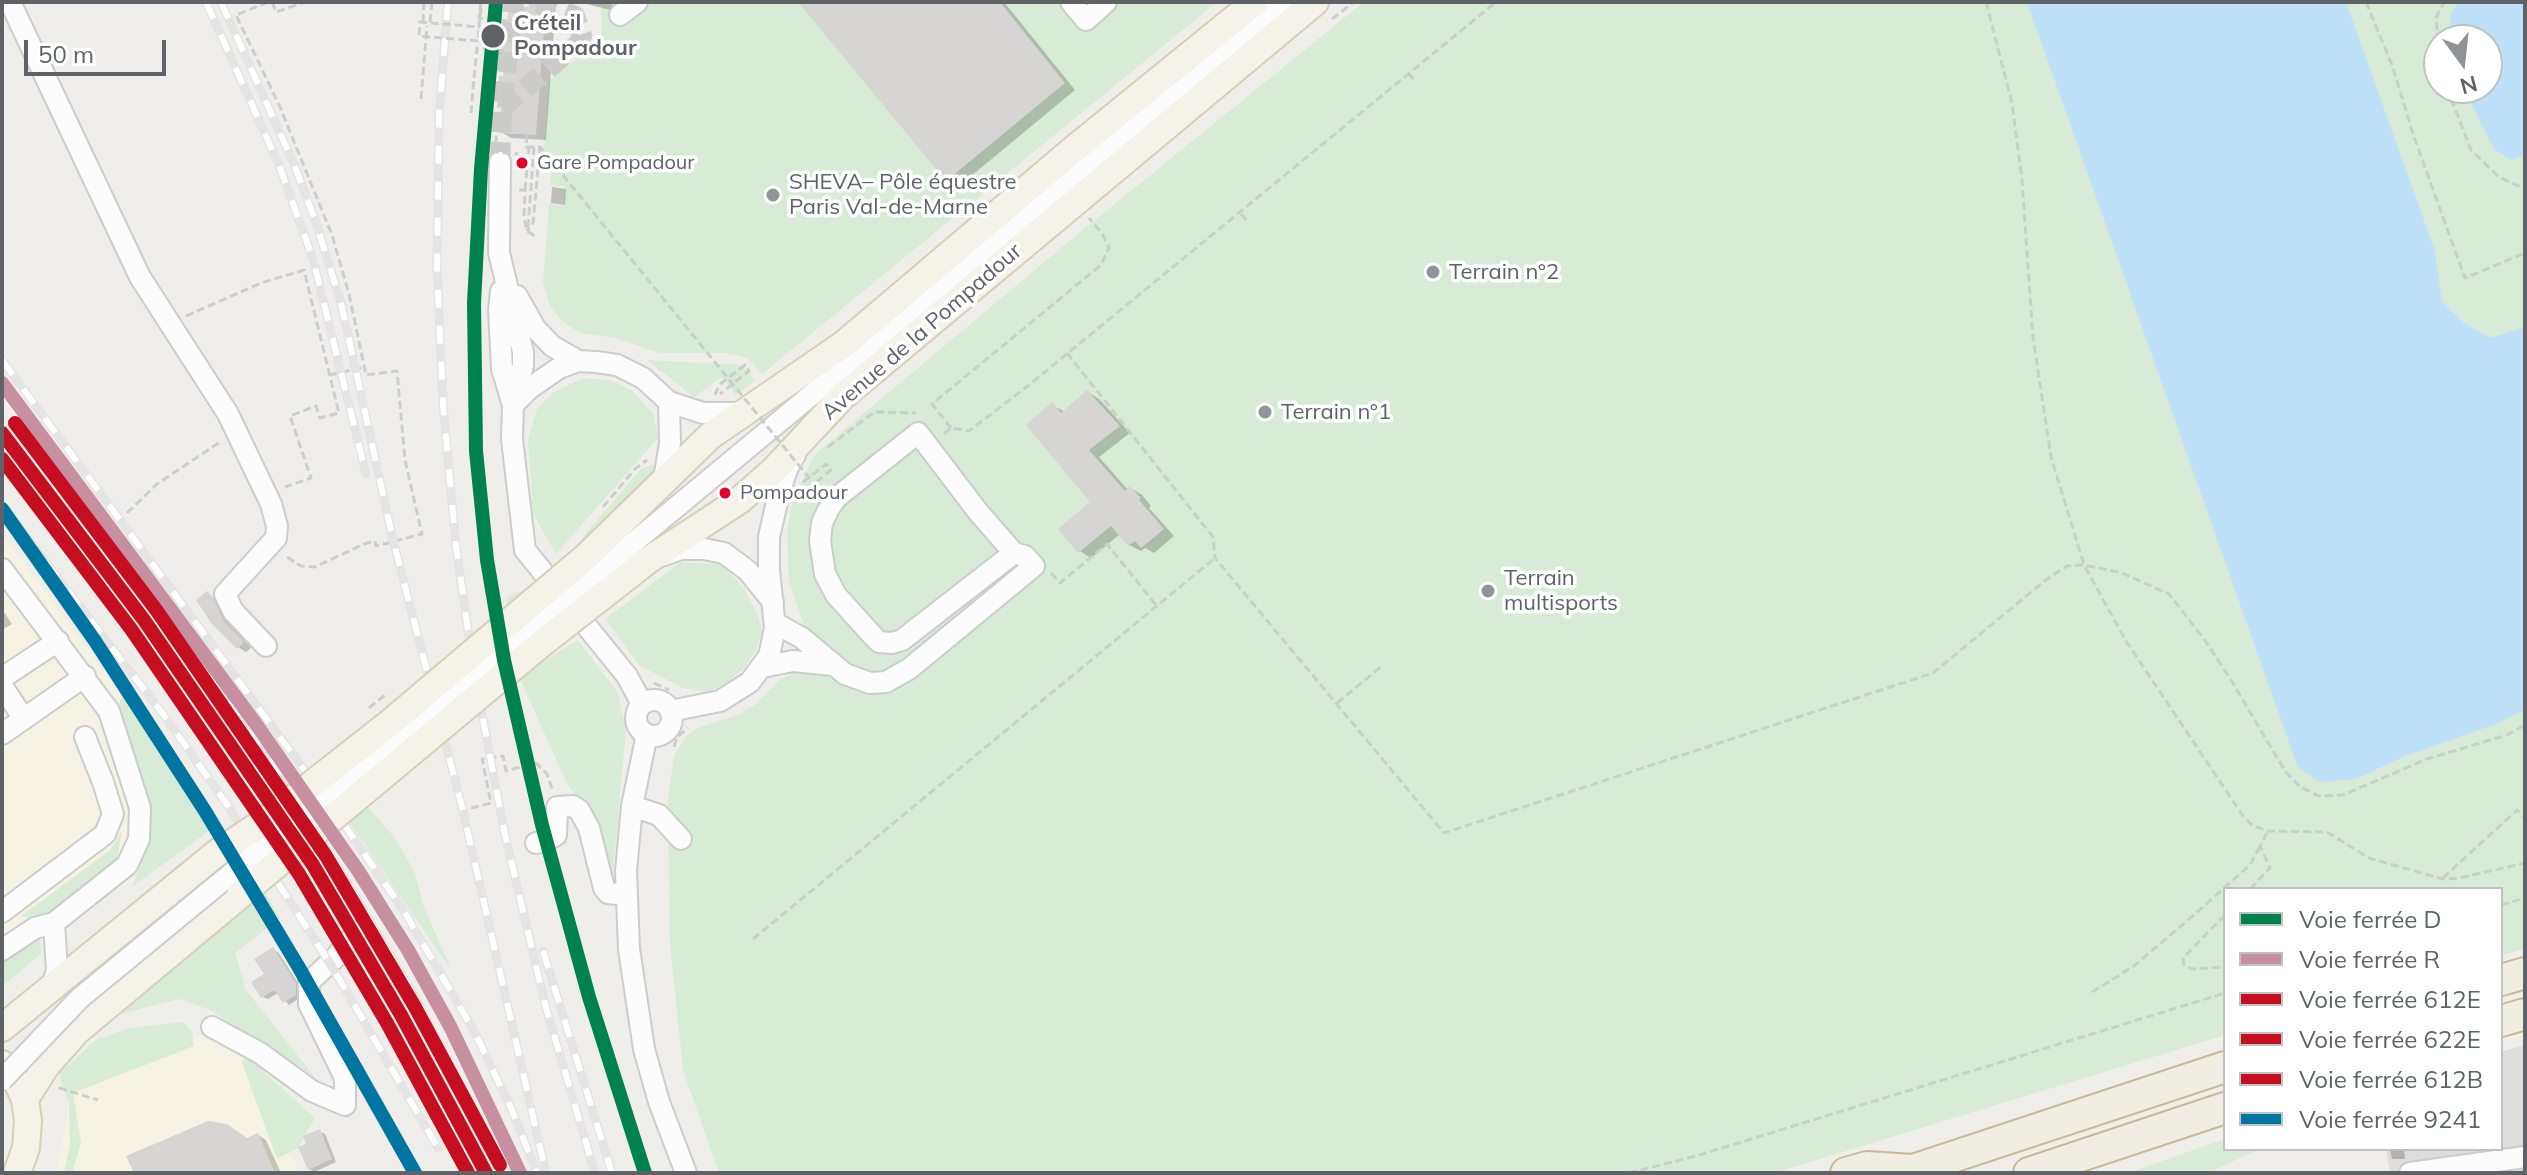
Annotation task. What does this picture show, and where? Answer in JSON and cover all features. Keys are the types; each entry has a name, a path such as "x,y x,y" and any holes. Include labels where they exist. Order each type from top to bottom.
{"highway":[{"path":"2503,979 2525,973"},
{"path":"2503,1020 2525,1014"},
{"path":"1846,1173 1867,1167 1908,1171 2223,1068"},
{"path":"2029,1173 2223,1109"}],"main road":[{"name":"Avenue de la Pompadour","path":"25,1099 46,1066 77,1031 541,644 598,573 622,522 710,436 844,344 1074,149 1255,2"},
{"name":"Avenue de la Pompadour","path":"2,1028 217,853 265,821 391,722 518,614 598,573 647,561 740,500 773,471 815,442 843,396 1315,2"},
{"path":"2,1064 17,1082 25,1099 28,1136 17,1173"}],"street":[{"path":"10,2 140,277 238,433 266,493 277,526 274,543 236,579 225,594 233,611 266,646"},
{"path":"620,15 637,2"},
{"path":"1071,2 1086,20 1106,2"},
{"name":"Avenue de la Pompadour","path":"2,1080 80,998 598,573 1285,2"},
{"path":"500,162 499,253 503,271 535,328 552,346 578,361 617,365 643,378 669,402 703,413 742,413"},
{"path":"503,271 499,310 502,369 513,405 513,459 525,550 627,676 642,704"},
{"path":"513,405 546,376 578,361"},
{"path":"664,480 670,443 669,402"},
{"path":"775,623 802,638 845,674 870,683 886,682 900,676 1034,566 1025,556 1014,553 918,433 836,498 828,510 822,523 820,541 825,574 836,595 879,642 892,643 902,640 1014,553"},
{"path":"670,711 720,701 750,682 762,667 774,641 769,537 779,493 788,467 815,442"},
{"path":"647,561 681,549 724,553 748,571 773,602"},
{"path":"2,569 109,711 140,808 139,839 127,865 54,923 35,928 2,950"},
{"path":"2,678 58,641"},
{"path":"762,667 793,661 833,665"},
{"path":"2,734 85,676"},
{"path":"2,686 24,719"},
{"path":"658,701 670,711 671,721 666,730 657,735 647,734 639,728 636,718 642,704 658,701"},
{"path":"647,734 632,806 626,895 629,949 641,1038 659,1102 686,1173"},
{"path":"2,912 105,834 113,814 85,737"},
{"path":"536,843 556,835 557,807 573,806 579,810 593,837 604,888 616,895 626,895"},
{"path":"632,806 659,815 681,839"},
{"path":"52,986 57,970 54,923"},
{"path":"212,1027 260,1053 312,1091 345,1105 345,1078 309,1004 309,982 336,957 356,932"},
{"path":"2410,1173 2525,1157"}],"path":[{"path":"274,543 295,563 307,568 320,566 364,544 375,541 376,546 422,534 409,486 397,371 366,375 332,235 280,107 236,15 270,2 276,12 305,2"},
{"path":"424,2 427,22"},
{"path":"421,99 427,22 432,2"},
{"path":"478,39 481,2"},
{"path":"481,2 479,18 506,21 501,50 495,152 518,154 532,147"},
{"path":"1085,214 1103,235 1109,248 1101,265 932,404 951,428 969,431 1241,214 1496,2"},
{"path":"1986,2 2012,103 2022,180 2038,387 2051,457 2084,565 2134,652 2243,816 2253,826 2268,831 2327,832 2369,858 2443,879 2525,863"},
{"path":"2366,2 2392,65 2414,137 2465,278 2525,253"},
{"path":"2436,24 2436,18 2444,2"},
{"path":"504,43 419,36 420,22 505,29"},
{"path":"474,78 477,48 501,50"},
{"path":"471,113 475,62"},
{"path":"1408,73 1415,81"},
{"path":"2453,104 2471,150 2499,177 2525,189"},
{"path":"527,135 539,157 533,223 527,231"},
{"path":"527,231 532,147"},
{"path":"525,190 532,147"},
{"path":"532,147 735,382 814,484 831,470 826,464 799,486"},
{"path":"1241,214 1248,222"},
{"path":"527,231 536,237"},
{"path":"170,324 221,299 242,293 248,287 304,270 339,413 320,418 316,406 290,416 311,478 266,493"},
{"path":"1067,353 1213,537 1215,558 1444,833 1933,673 2067,566 2084,565 2122,573 2169,594 2224,669 2285,771 2300,787 2319,796 2343,795 2427,759 2507,735 2525,725"},
{"path":"719,385 745,365 749,371 726,389"},
{"path":"330,375 365,367"},
{"path":"815,442 874,412 915,412"},
{"path":"928,448 951,428"},
{"path":"127,513 157,484 238,433"},
{"path":"594,517 635,469 650,458"},
{"path":"1034,566 1044,565 1060,583 1107,544 1156,605"},
{"path":"753,939 1215,558"},
{"path":"1337,703 1382,666"},
{"path":"471,808 491,803 482,759 503,756 506,771 536,763 547,774 557,807"},
{"path":"2443,879 2517,810 2525,818"},
{"path":"2225,887 2250,865 2268,831"},
{"path":"2252,887 2270,868 2260,846"},
{"path":"2092,992 2134,966 2223,889"},
{"path":"2503,904 2525,898"},
{"path":"2223,917 2183,958 2184,965 2192,969 2223,967"},
{"path":"1629,1173 1696,1156 2223,994"},
{"path":"59,1088 98,1100"}],"shaded area":[{"path":"2,535 213,817 148,876 2,934"},
{"path":"232,1022 299,1173 57,1173 72,1087"},
{"path":"2525,1045 2525,1172 2390,1173 2386,1151 2503,1151 2503,1051"}],"green space":[{"name":"SHEVA– Pôle équestre Paris Val-de-Marne","path":"579,2 1217,2 762,374 747,358 726,353 659,353 616,338 580,333 562,321 550,306 543,282 549,204 564,205 565,186 550,185 552,169 543,159 549,81 602,38 601,7"},
{"name":"Terrain multisports","path":"1364,2 2525,2 2525,949 2503,954 2503,887 2223,887 2223,1036 1774,1173 719,1173 683,1070 670,943 668,801 674,756 686,736 753,706 782,678 794,673 822,674 839,682 850,665 804,625 789,582 787,533 792,504 814,455 1085,228"},
{"path":"647,360 741,365 755,380 736,395 722,377 694,397"},
{"path":"583,378 610,380 633,391 653,414 658,438 556,554 533,514 528,440 537,409 554,392"},
{"path":"659,462 647,485 573,557 508,610 506,600 515,593 529,590 571,555 641,469"},
{"path":"681,562 722,564 744,589 758,615 762,631 756,650 744,668 708,692 683,688 639,665 605,619"},
{"path":"578,640 618,693 623,718 627,719 612,881 592,817 566,782 519,676"},
{"path":"122,695 219,824 133,886 150,835 147,807 109,740"},
{"path":"367,806 395,838 415,873 423,905 452,971 349,822"},
{"path":"122,831 117,859 102,876 47,917 20,917 110,850"},
{"path":"265,893 280,918 235,953 246,990 314,1076 210,1010 179,999 120,1014"},
{"path":"40,939 41,954 2,986 2,962 32,940"},
{"path":"184,1022 192,1032 194,1046 73,1093 81,1143 72,1173 64,1173 70,1143 69,1104 59,1074 95,1040 130,1028"},
{"path":"249,1059 315,1118 298,1148 277,1159 241,1060"},
{"path":"2223,1140 2223,1151 2255,1151 2208,1173 2128,1173"}],"water":[{"path":"2027,2 2346,2 2435,251 2442,302 2463,322 2490,338 2525,327 2525,710 2496,724 2405,756 2356,779 2320,782 2298,768"},
{"path":"2459,2 2525,2 2525,155 2511,160 2494,149 2472,104 2503,104 2503,24 2450,24 2451,14"}],"building":[{"path":"529,2 546,2 536,135 499,133 504,21 507,21 509,6 529,7"},
{"path":"798,2 1000,2 1065,83 946,181"},
{"path":"1087,390 1120,426 1089,450 1125,491 1130,486 1164,529 1141,548 1135,541 1128,546 1111,526 1078,553 1058,529 1090,502 1026,425 1052,402 1061,413"},
{"path":"207,591 223,620 244,642 237,649 211,623 196,600"},
{"path":"273,947 296,983 296,995 283,1003 274,990 261,998 251,982 264,974 254,959"},
{"path":"208,1121 227,1124 247,1138 258,1133 275,1173 134,1173 126,1156"},
{"path":"320,1129 332,1159 308,1170 298,1147 306,1144 303,1136"}],"tunnel":[{"path":"500,162 502,108 514,2"},
{"path":"502,108 578,44 582,36 575,16 551,6 530,2"}],"railway":[{"path":"206,2 279,165 313,259 366,474"},
{"path":"221,2 294,164 341,303 393,540 462,807 546,1173"},
{"path":"448,2 439,115 437,269 443,404 456,546 474,672 505,835 546,1008 595,1173"},
{"path":"2,360 336,813 404,911 475,1033 511,1108 537,1173"},
{"path":"2,505 166,718 226,803 331,965 438,1148"},
{"path":"106,523 192,642 323,842 414,995 506,1173"},
{"path":"137,585 266,780 356,932 452,1107"},
{"path":"543,951 612,1173"}],"rail line":[{"name":"D","path":"496,2 481,169 474,303 476,451 487,560 504,660 542,825 589,997 645,1173"},
{"name":"R","path":"2,383 256,724 359,872 408,950 451,1028 520,1173"},
{"name":"612B","path":"15,423 157,611 326,856 415,1007 500,1165"},
{"name":"612E","path":"2,433 144,620 313,865 401,1015 486,1173"},
{"name":"622E","path":"2,459 131,629 299,874 387,1023 468,1173"},
{"name":"9241","path":"2,509 95,641 205,811 298,966 415,1173"}],"place":[{"name":"Créteil Pompadour","path":"493,36"},
{"name":"Gare Pompadour","path":"522,163"},
{"name":"SHEVA– Pôle équestre Paris Val-de-Marne","path":"773,195"},
{"name":"Terrain n°2","path":"1433,272"},
{"name":"Terrain n°1","path":"1265,412"},
{"name":"Pompadour","path":"725,493"},
{"name":"Terrain multisports","path":"1488,591"}]}
